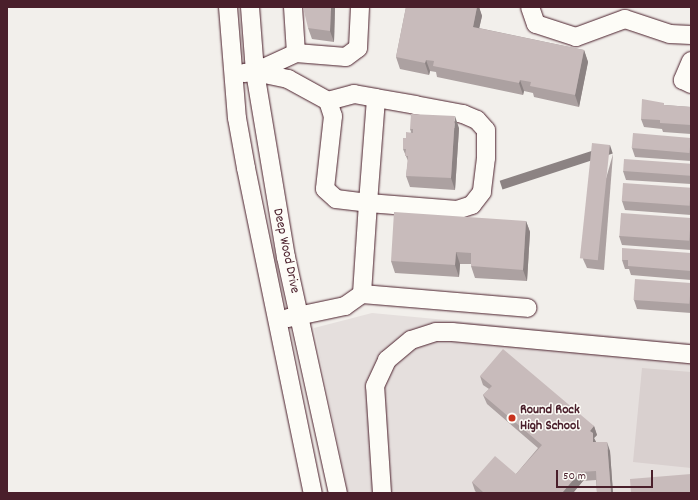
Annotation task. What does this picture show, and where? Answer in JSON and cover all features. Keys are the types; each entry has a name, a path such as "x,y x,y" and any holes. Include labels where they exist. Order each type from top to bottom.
{"street":[{"name":"Deep Wood Drive","path":"228,7 238,125 275,320 312,493"},
{"name":"Deep Wood Drive","path":"250,7 255,72 286,257 338,493"},
{"path":"292,7 296,53"},
{"path":"255,72 296,53 346,57 358,48 360,7"},
{"path":"530,7 536,24 576,38 625,19 670,34 690,36"},
{"path":"691,61 683,80 691,84"},
{"path":"233,74 255,72 288,79 328,101 333,116 325,189 336,199 457,210 472,205 482,192 486,158 486,130 477,120 463,114 354,94 328,101"},
{"path":"362,294 376,98"},
{"path":"275,320 345,306 362,294 526,308"},
{"path":"382,493 375,386 386,360 410,340 436,332 452,332 691,354"}],"shaded area":[{"name":"Round Rock High School","path":"372,313 691,343 691,493 348,493 314,328"},
{"path":"642,368 691,372 691,468 633,462"}],"building":[{"path":"303,7 331,7 330,31 308,28"},
{"path":"406,7 477,7 473,27 584,50 575,95 530,86 531,82 520,80 519,83 433,66 434,61 426,60 425,63 396,57"},
{"path":"642,99 664,103 664,105 691,107 691,125 660,123 660,120 641,119"},
{"path":"411,114 455,116 451,178 406,176 408,156 405,156 406,149 403,149 403,138 406,138 406,132 413,133 413,129 410,129"},
{"path":"633,133 691,138 689,153 632,148"},
{"path":"592,143 610,145 598,260 580,258"},
{"path":"624,159 691,164 690,176 623,171"},
{"path":"623,183 691,188 690,206 622,201"},
{"path":"394,212 526,221 523,270 471,266 471,253 456,252 455,265 391,261"},
{"path":"621,213 691,218 689,241 619,236"},
{"path":"622,248 691,253 691,271 628,266 628,260 622,260"},
{"path":"635,279 691,283 689,304 634,300"},
{"path":"503,349 594,426 590,431 593,433 593,442 607,442 611,493 597,493 596,471 580,472 562,493 483,493 472,482 495,456 516,474 542,445 483,395 492,386 480,376"},
{"path":"691,474 691,493 631,493 630,479"}],"place":[{"name":"Round Rock High School","path":"512,418"}]}
